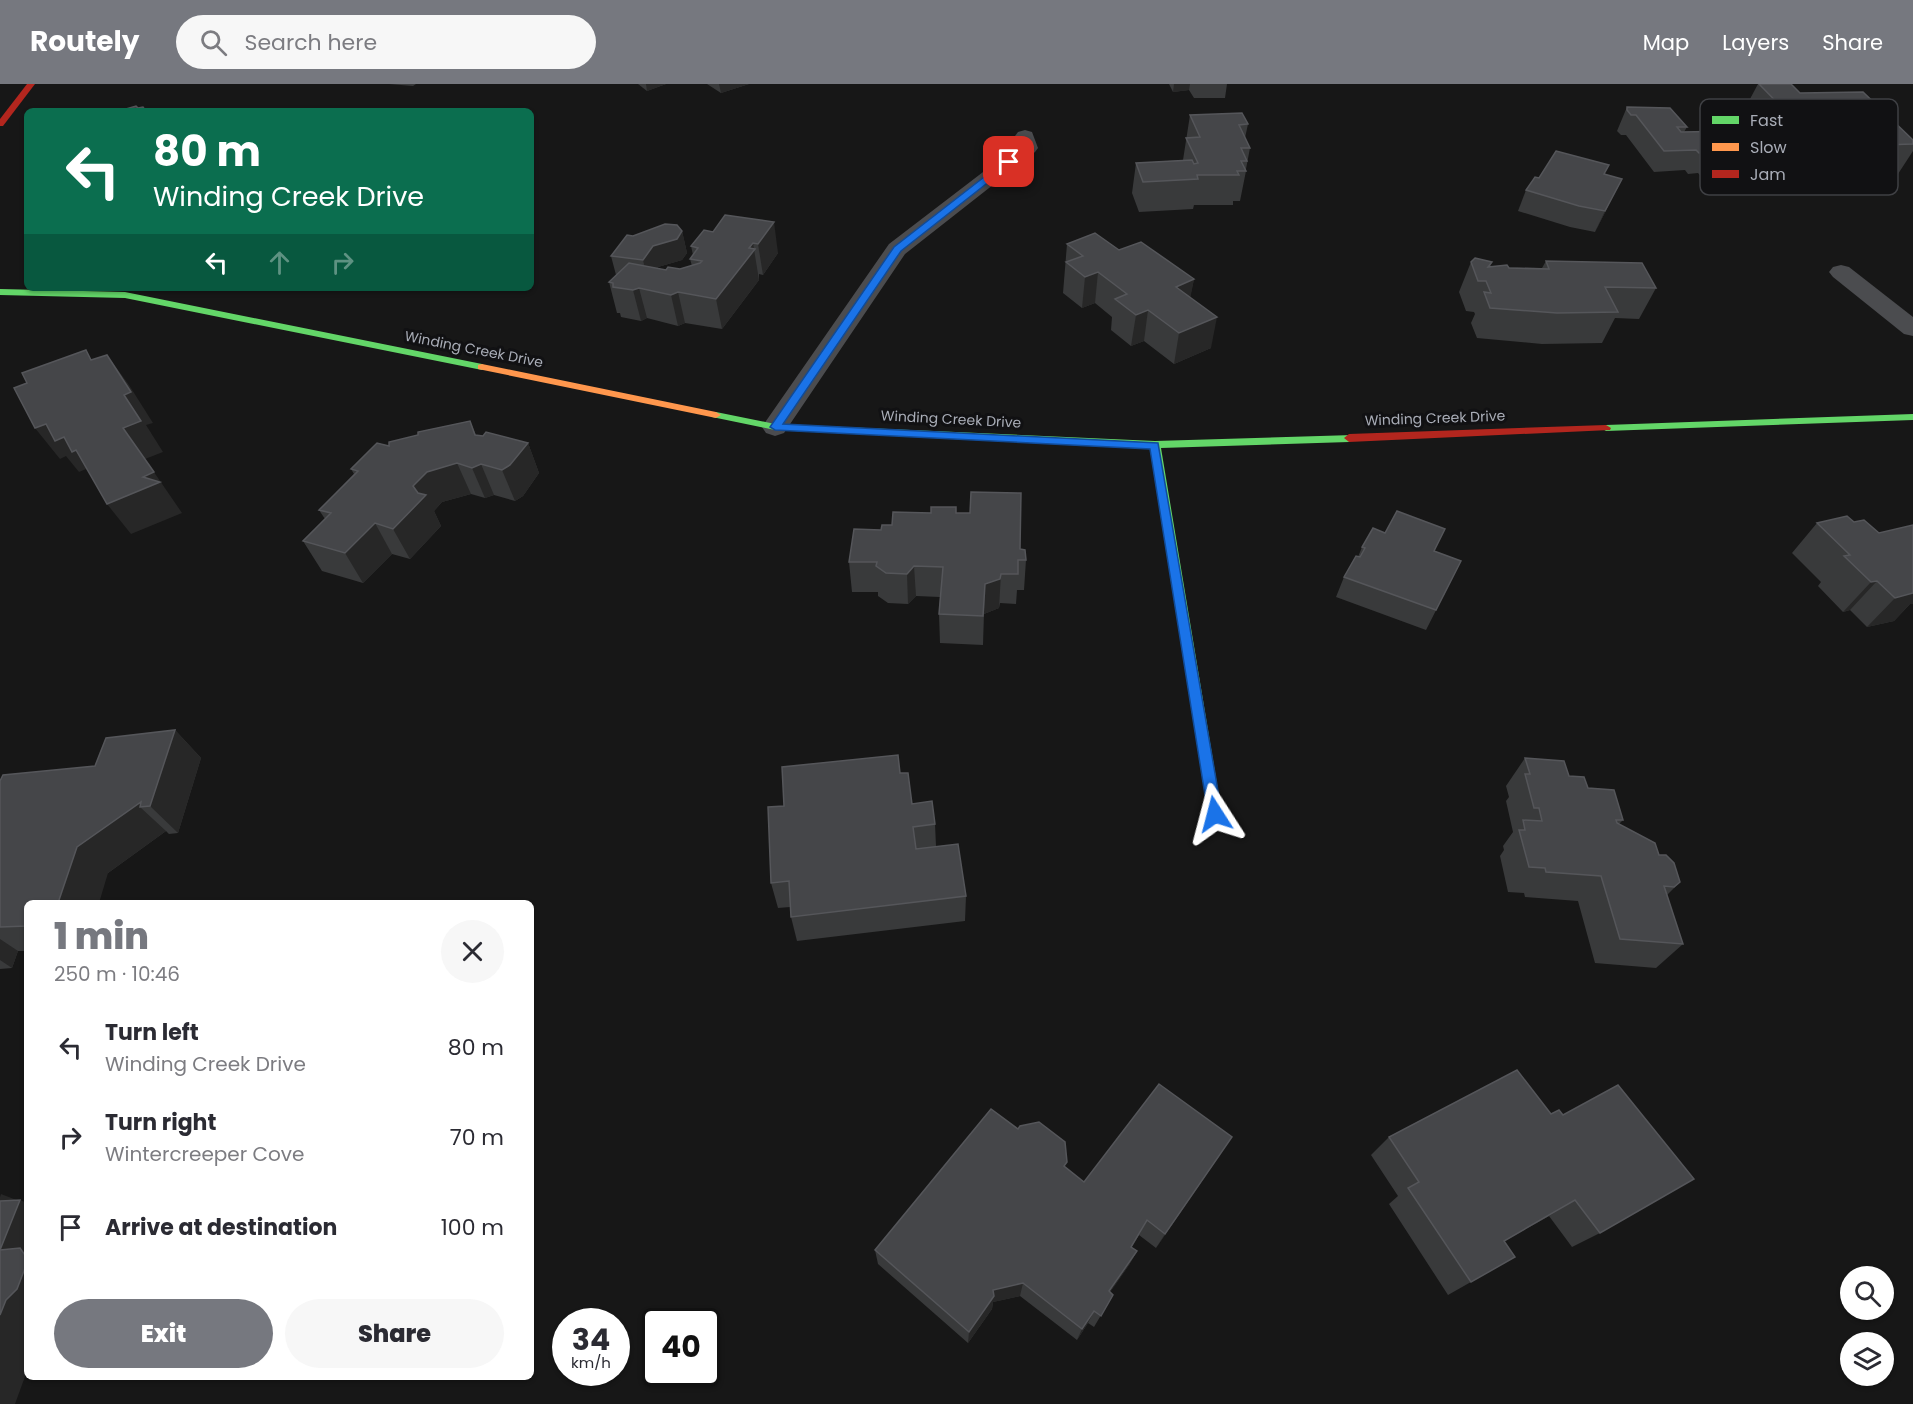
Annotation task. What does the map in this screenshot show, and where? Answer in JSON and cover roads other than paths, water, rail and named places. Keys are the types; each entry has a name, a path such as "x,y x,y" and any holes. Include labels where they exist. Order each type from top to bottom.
{"street":[{"path":"0,124 31,84"},
{"path":"775,427 897,249 1028,147 1025,136"},
{"path":"1841,272 1913,329"},
{"name":"Winding Creek Drive","path":"0,292 125,295 775,427 1155,445 1913,417"},
{"path":"1155,445 1215,814"}]}
